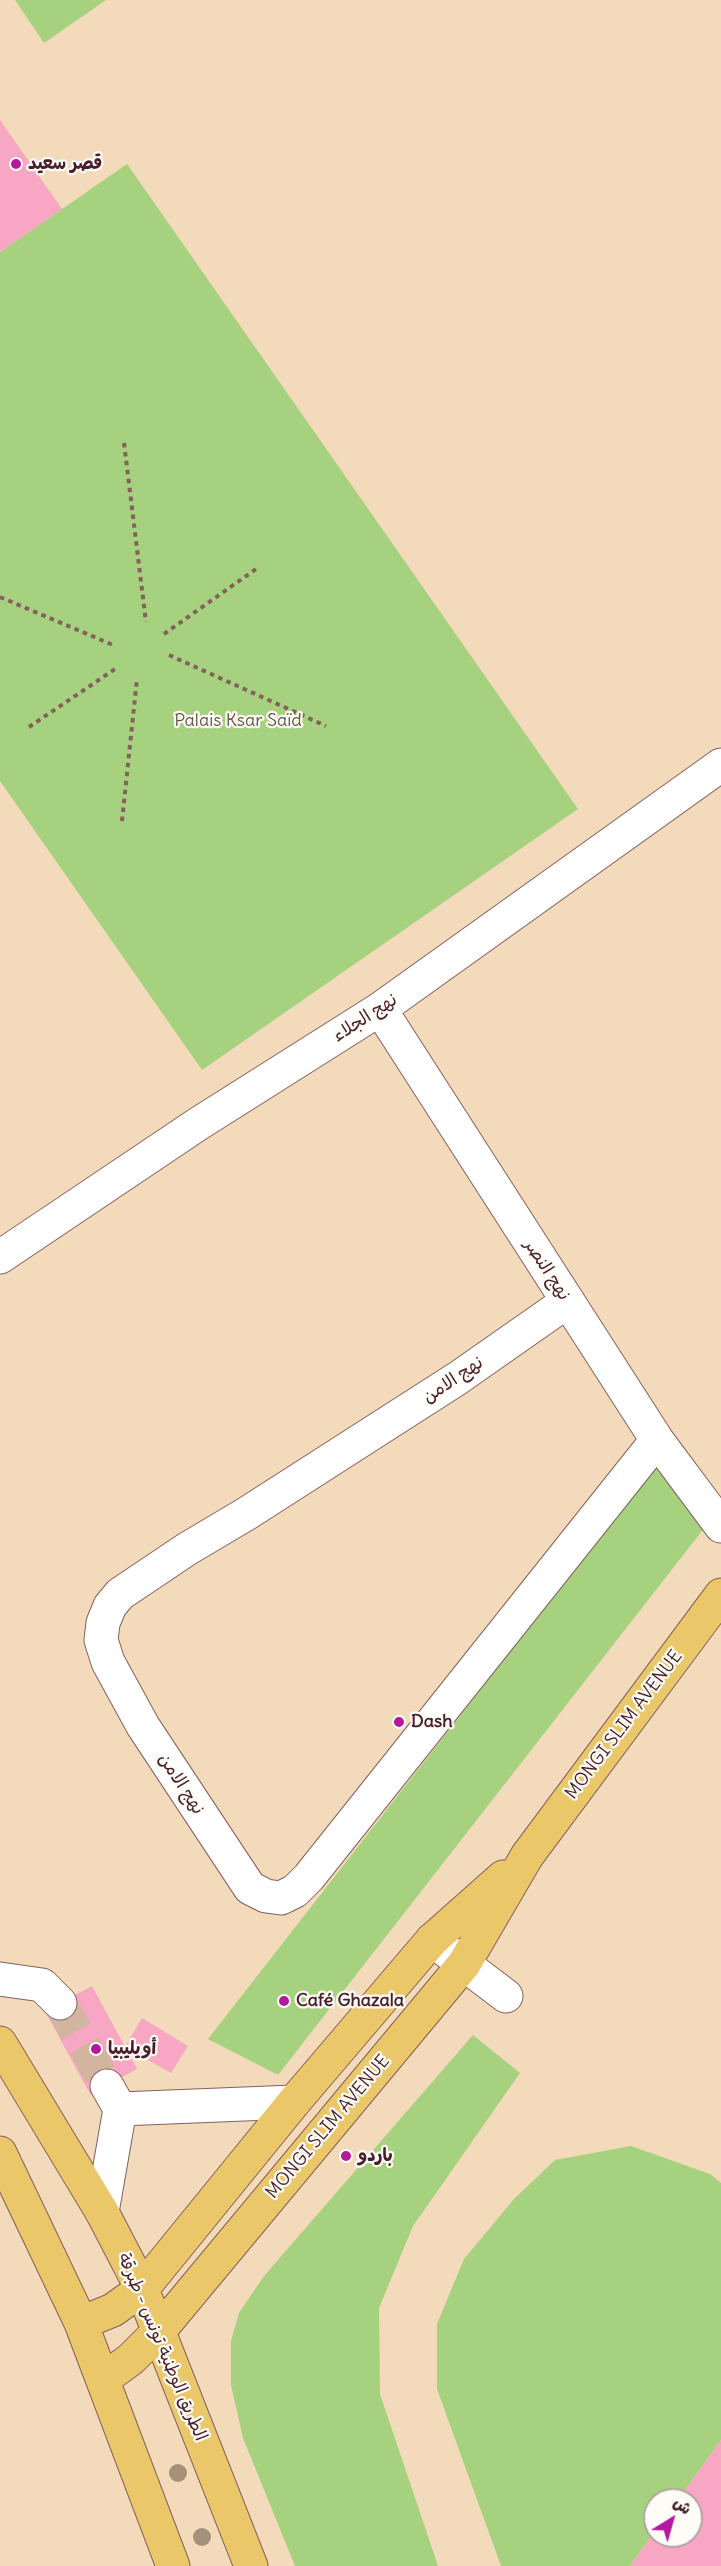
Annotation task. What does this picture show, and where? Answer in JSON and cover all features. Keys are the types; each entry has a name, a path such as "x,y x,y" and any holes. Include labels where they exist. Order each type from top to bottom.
{"main road":[{"name":"MONGI SLIM AVENUE","path":"102,2376 116,2370 131,2359 159,2331 464,1964 527,1856 721,1595"},
{"name":"MONGI SLIM AVENUE","path":"81,2323 113,2310 142,2289 294,2102 432,1940 527,1856"},
{"name":"الطريق الوطنية تونس - طبرقة","path":"0,2043 102,2212 142,2289 251,2566"},
{"path":"0,2153 81,2323 172,2566"}],"street":[{"name":"نهج الجلاء","path":"0,1257 198,1124 380,1009 721,765"},
{"name":"نهج النصر","path":"380,1009 657,1440 721,1526"},
{"name":"نهج الامن","path":"568,1301 458,1378 246,1514 186,1549 120,1594 110,1606 103,1623 101,1640 108,1662 143,1726 250,1888 266,1896 281,1898 295,1891 309,1877 657,1440"},
{"path":"432,1940 506,1996"},
{"path":"0,1979 42,1985 60,2003"},
{"path":"102,2212 113,2097 294,2102"}],"path":[{"path":"124,443 146,622"},
{"path":"164,634 256,569"},
{"path":"0,597 114,645"},
{"path":"170,655 326,726"},
{"path":"29,728 118,667"},
{"path":"122,821 137,679"}],"green space":[{"path":"15,0 106,0 44,43"},
{"name":"Palais Ksar Saïd","path":"127,164 578,809 202,1070 0,781 0,252"},
{"path":"661,1458 712,1518 278,2075 208,2039"},
{"path":"473,2035 520,2073 413,2226 379,2308 380,2394 438,2566 295,2566 243,2438 231,2385 231,2341 239,2313 264,2276"},
{"path":"631,2146 710,2174 721,2183 721,2440 687,2488 643,2488 643,2548 630,2566 501,2566 437,2389 437,2324 464,2259 514,2199 555,2160"}],"building":[{"name":"قصر سعيد","path":"0,120 62,209 0,252"},
{"path":"92,1986 137,2069 90,2094 45,2011"},
{"path":"142,2018 188,2046 171,2073 125,2047"},
{"path":"721,2440 721,2566 630,2566 643,2548 703,2548 703,2488 687,2488"}],"tunnel":[{"path":"60,2003 107,2086"}],"place":[{"name":"قصر سعيد","path":"16,164"},
{"name":"Dash","path":"399,1722"},
{"name":"Café Ghazala","path":"284,2001"},
{"name":"أويليبيا","path":"96,2049"},
{"name":"باردو","path":"346,2156"}]}
